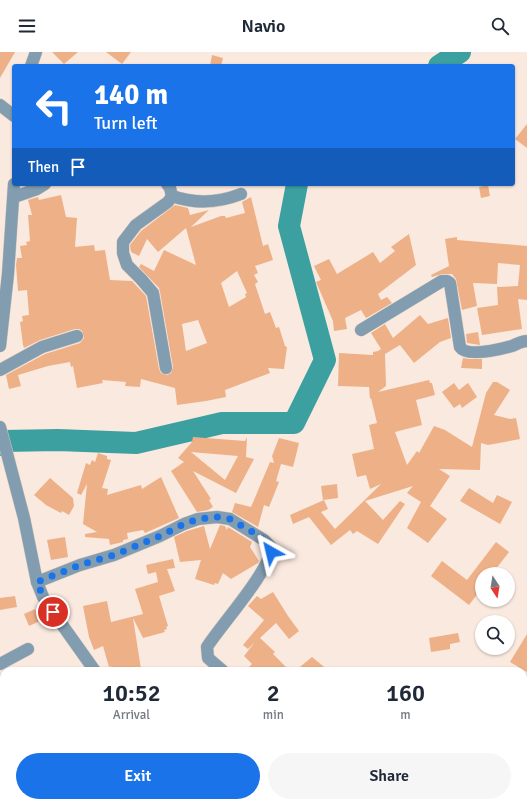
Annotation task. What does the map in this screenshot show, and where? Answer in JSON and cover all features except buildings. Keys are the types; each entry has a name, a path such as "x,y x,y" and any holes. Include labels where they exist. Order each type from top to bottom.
{"street":[{"path":"32,64 36,52"},
{"path":"0,105 12,114"},
{"path":"0,346 4,273 14,197 14,186"},
{"path":"14,197 42,186"},
{"path":"166,368 153,293 142,279 127,265 123,253 123,242 136,225 168,202 172,196 168,186"},
{"path":"172,196 186,201 203,201 226,200 241,194"},
{"path":"361,330 442,281 447,281 450,283 460,347 462,350 466,352 484,352 514,346 527,341"},
{"path":"0,370 42,347 76,336"},
{"path":"1,430 24,518 37,582 43,597 92,667"},
{"path":"37,582 80,565 114,555 198,519 217,517 230,519 264,540 271,547 271,552 264,569 207,647 208,658 218,667"},
{"path":"0,664 28,649"}],"waterway":[{"path":"442,64 460,52"},
{"path":"0,445 3,441 58,440 136,443 222,423 294,423 325,360 289,226 297,186"}],"route":[{"path":"53,612 43,597 37,582 80,565 114,555 198,519 217,517 230,519 251,531 269,544 271,547 271,552"}]}
